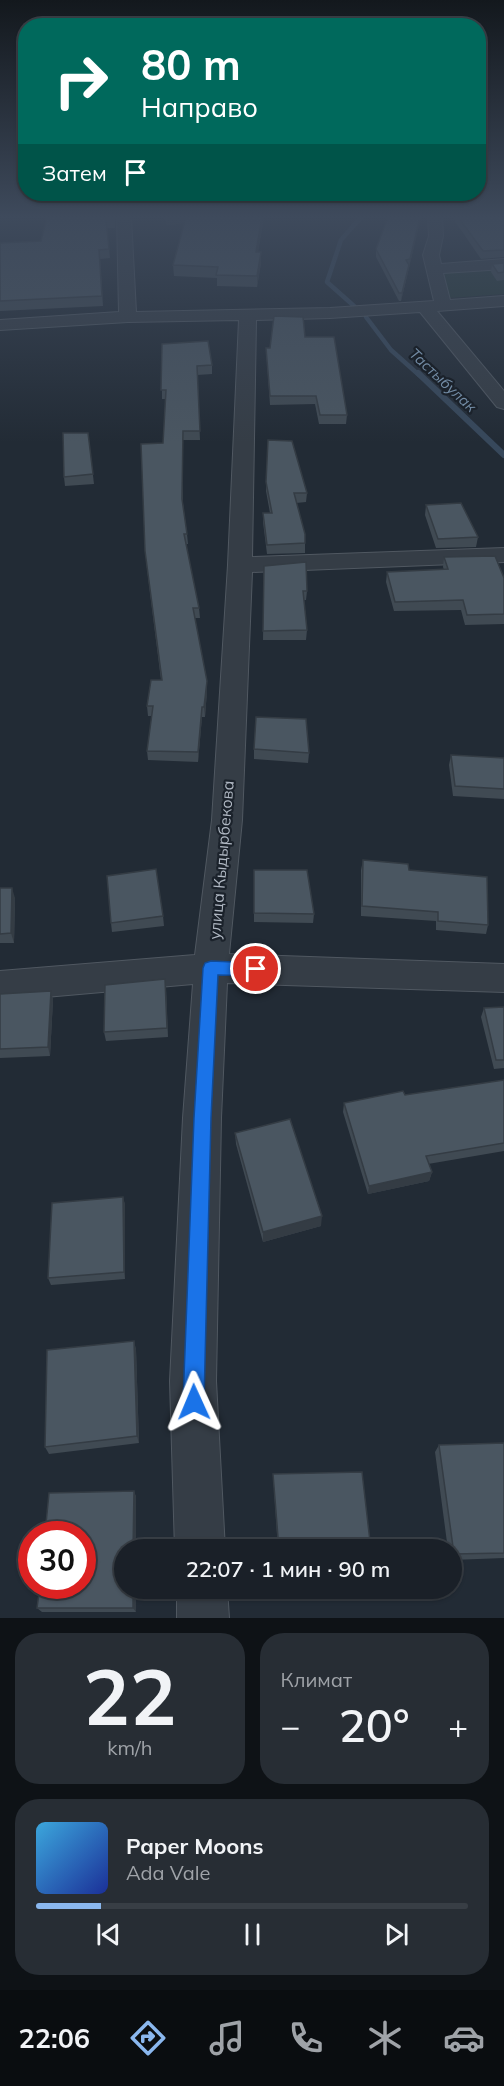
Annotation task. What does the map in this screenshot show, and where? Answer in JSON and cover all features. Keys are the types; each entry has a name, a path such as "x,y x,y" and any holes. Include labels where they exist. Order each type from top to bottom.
{"street":[{"path":"127,293 128,317"},
{"path":"434,293 434,306 504,403"},
{"path":"0,325 128,317 330,314 504,301"},
{"name":"улица Кыдырбекова","path":"200,1539 193,1381 202,1118 211,968 226,820 240,565 248,315"},
{"path":"240,565 504,555"},
{"path":"0,986 211,968 504,978"},
{"path":"202,1599 203,1618"}],"green space":[{"path":"448,293 504,293 504,294 449,298"}],"building":[{"path":"0,293 102,293 102,296 0,301"},
{"path":"274,316 303,317 305,337 334,337 347,415 320,415 316,396 270,396 266,348 270,348"},
{"path":"208,341 212,365 197,366 200,431 183,431 182,499 187,534 184,534 199,608 193,608 207,681 198,752 147,751 153,706 147,706 151,680 162,680 145,551 141,444 163,443 166,390 161,390 162,344"},
{"path":"63,433 88,433 93,474 64,477"},
{"path":"268,440 292,441 307,493 294,493 305,534 305,543 267,545 263,513 272,513 266,482"},
{"path":"461,503 478,537 438,539 426,505"},
{"path":"495,556 504,578 504,614 467,615 463,600 395,602 387,572 448,569 444,557"},
{"path":"306,562 307,591 303,591 307,630 263,631 264,566"},
{"path":"256,717 306,719 309,753 254,749"},
{"path":"451,755 504,758 504,789 455,786"},
{"path":"363,860 408,864 409,870 487,877 488,925 438,921 438,912 362,906"},
{"path":"156,869 163,916 111,923 107,876"},
{"path":"254,870 307,870 314,914 254,913"},
{"path":"0,888 12,888 11,933 0,934"},
{"path":"165,979 167,1028 104,1032 105,985"},
{"path":"51,991 48,1047 0,1049 0,994"},
{"path":"504,1007 504,1060 496,1060 484,1008"},
{"path":"504,1080 504,1143 426,1156 432,1172 369,1186 344,1103 403,1091 405,1095"},
{"path":"290,1119 322,1216 263,1232 235,1133"},
{"path":"123,1197 124,1272 48,1278 52,1203"},
{"path":"134,1341 137,1436 45,1447 47,1350"},
{"path":"504,1443 504,1553 462,1554 462,1539 452,1539 439,1445"},
{"path":"362,1472 370,1539 278,1539 273,1474"},
{"path":"134,1491 133,1539 114,1539 114,1599 133,1599 133,1608 37,1608 38,1599 96,1599 96,1521 46,1521 49,1493"}],"waterway":[{"name":"Тастыбулак","path":"339,293 354,306"},
{"name":"Тастыбулак","path":"366,317 391,350 419,375"},
{"name":"Тастыбулак","path":"418,373 504,455"}],"route":[{"path":"194,1402 202,1118 211,968 256,969"}]}
